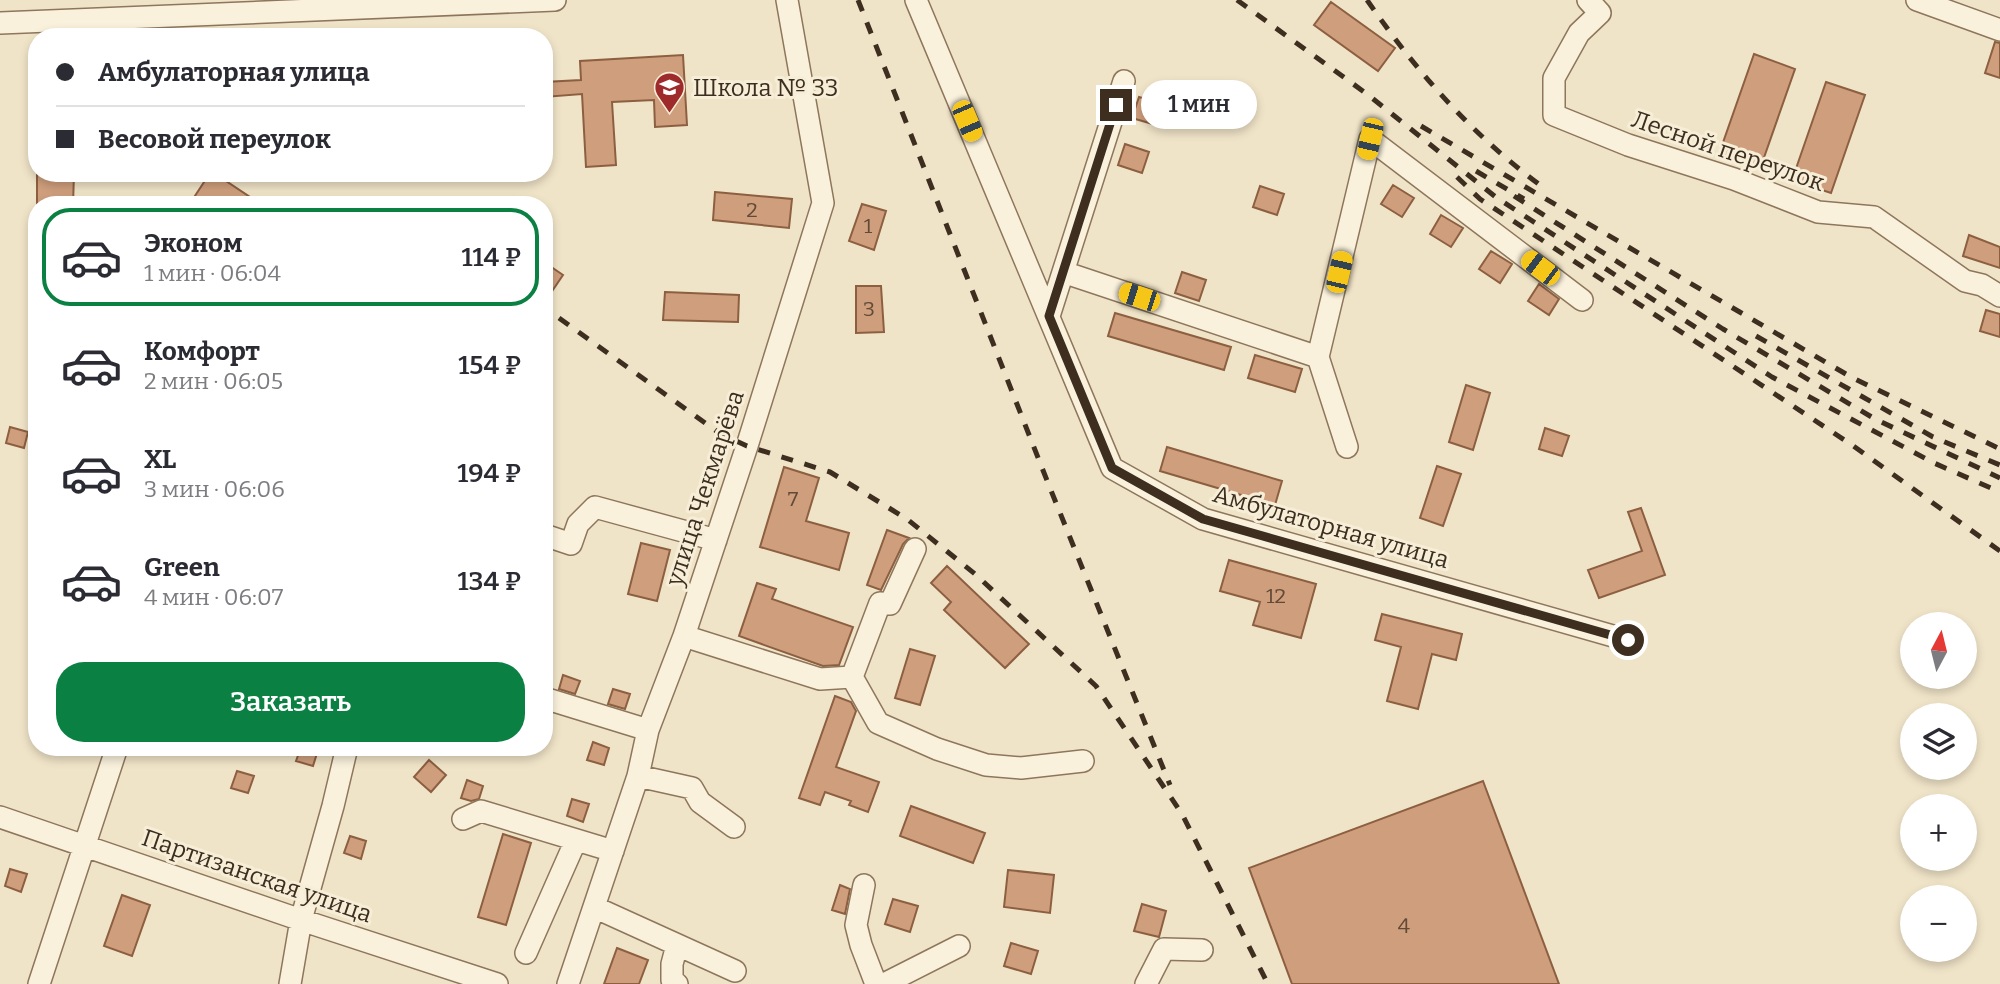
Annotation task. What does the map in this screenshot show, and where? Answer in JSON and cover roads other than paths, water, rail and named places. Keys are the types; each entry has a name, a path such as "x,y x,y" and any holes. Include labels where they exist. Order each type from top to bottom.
{"street":[{"path":"0,23 555,0"},
{"name":"улица Чекмарёва","path":"568,984 638,776 649,730 716,540 823,203 787,0"},
{"name":"Амбулаторная улица","path":"916,0 1112,468 1203,519 1628,640"},
{"name":"Лесной переулок","path":"1588,0 1600,13 1579,33 1554,78 1553,115 1628,145 1734,179 1818,212 1874,217 1965,281 1982,285 2000,296"},
{"path":"1917,0 2000,30"},
{"path":"1049,316 1124,81"},
{"path":"1347,447 1318,356 1370,139 1582,300"},
{"path":"1063,272 1318,356"},
{"path":"553,538 572,544 578,524 595,508 716,540"},
{"path":"852,677 880,603 890,604 915,549"},
{"path":"684,636 820,679 852,677"},
{"path":"852,677 878,723 937,749 986,765 1021,768 1083,761"},
{"path":"553,701 649,730"},
{"path":"39,984 114,756"},
{"path":"290,984 301,920 333,806 342,756"},
{"path":"638,776 692,788 700,802 734,827"},
{"path":"463,819 481,811 612,851"},
{"name":"Партизанская улица","path":"0,817 497,984"},
{"path":"526,953 576,840"},
{"path":"864,885 856,925 860,946 876,984"},
{"path":"594,907 735,971"},
{"path":"677,945 672,964 672,980 677,984"},
{"path":"884,984 959,946"},
{"path":"1146,984 1164,949 1202,950"}],"railway":[{"path":"858,0 1170,785"},
{"path":"1237,0 1367,94 1497,198 1772,377 1934,463 2000,492"},
{"path":"1367,0 1405,52 1446,100 1490,144 1540,185"},
{"path":"1421,126 1851,377 2000,449"},
{"path":"1476,171 1524,199"},
{"path":"1457,177 1480,199 1852,445 2000,551"},
{"path":"1514,196 1723,329 1875,419 2000,478"},
{"path":"559,318 719,433 747,446 830,472 907,519 975,574 1096,686 1182,814 1268,984"},
{"path":"1756,336 1933,437 2000,465"}],"place":[{"name":"Школа № 33","path":"670,115"}]}
